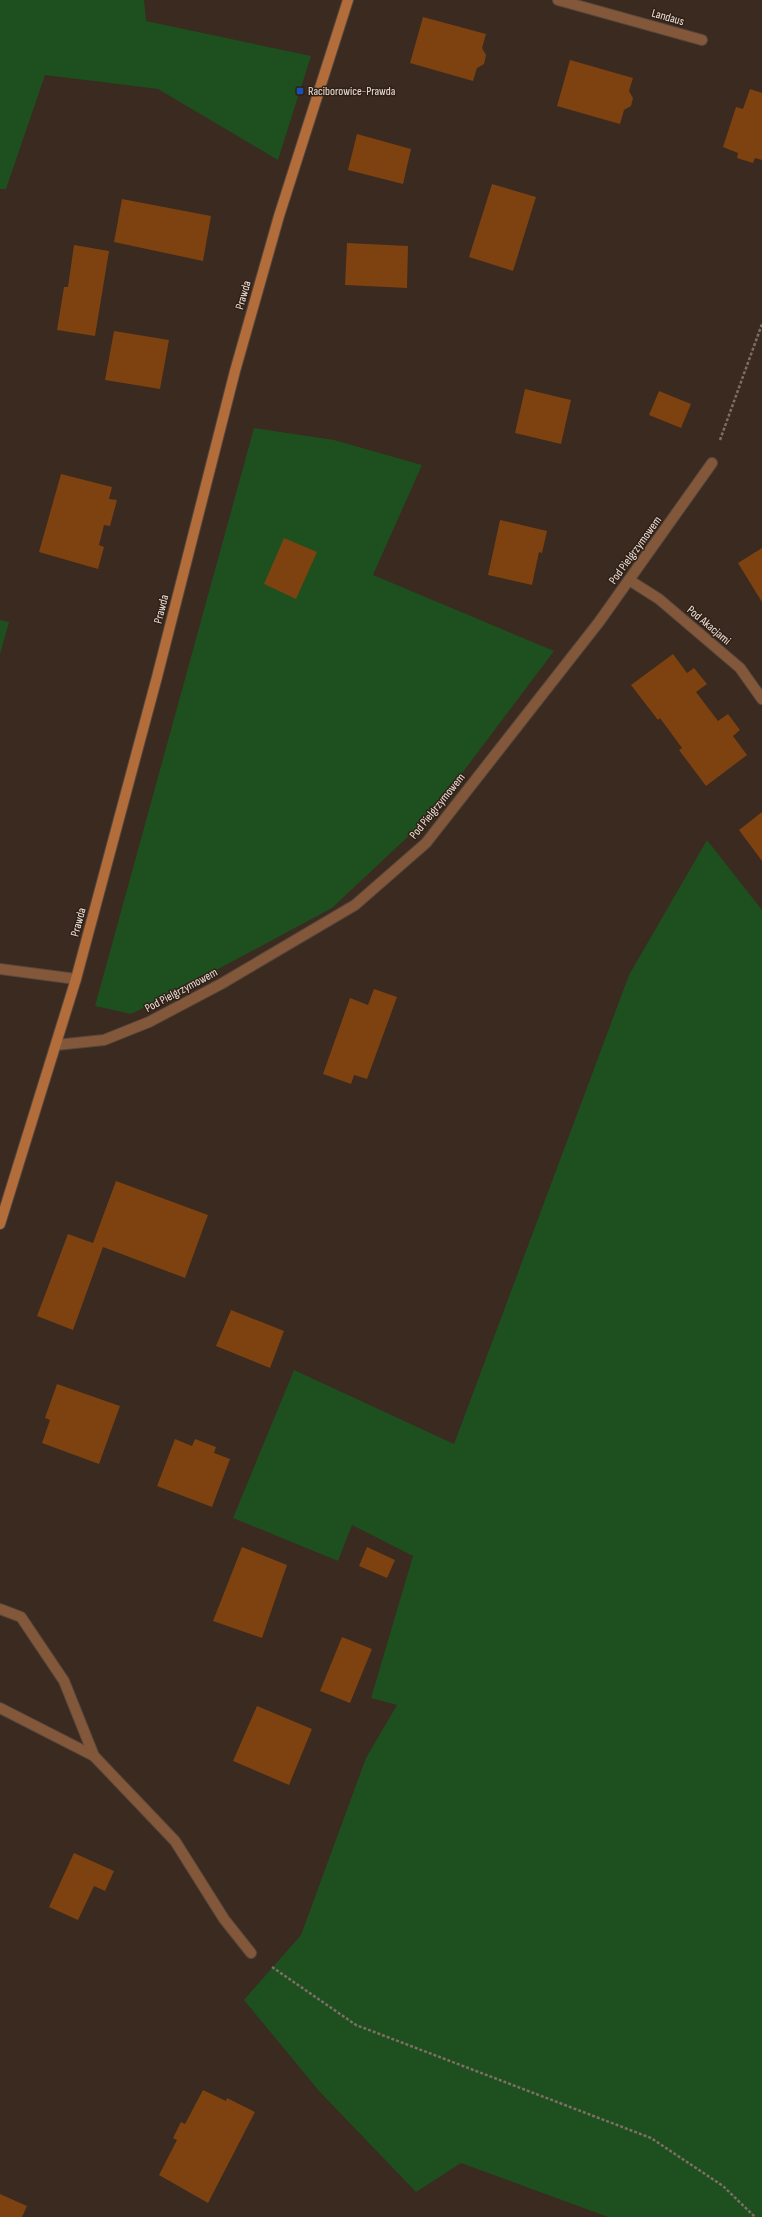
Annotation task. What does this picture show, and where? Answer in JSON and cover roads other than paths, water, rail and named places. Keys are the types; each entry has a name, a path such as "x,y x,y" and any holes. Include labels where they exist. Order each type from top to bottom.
{"street":[{"name":"Prawda","path":"0,1224 76,979 157,677 235,371 279,216 348,0"},
{"name":"Landaus","path":"558,0 702,40"},
{"name":"Pod Pielgrzymowem","path":"56,1045 104,1040 148,1022 221,984 355,905 426,843 599,622 712,463"},
{"name":"Pod Akacjami","path":"629,580 658,600 740,668 762,699"},
{"path":"0,969 76,979"},
{"path":"0,1609 21,1617 64,1681 94,1756"},
{"path":"0,1708 94,1756 174,1842 224,1919 251,1953"}],"place":[{"name":"Raciborowice-Prawda","path":"300,91"}]}
